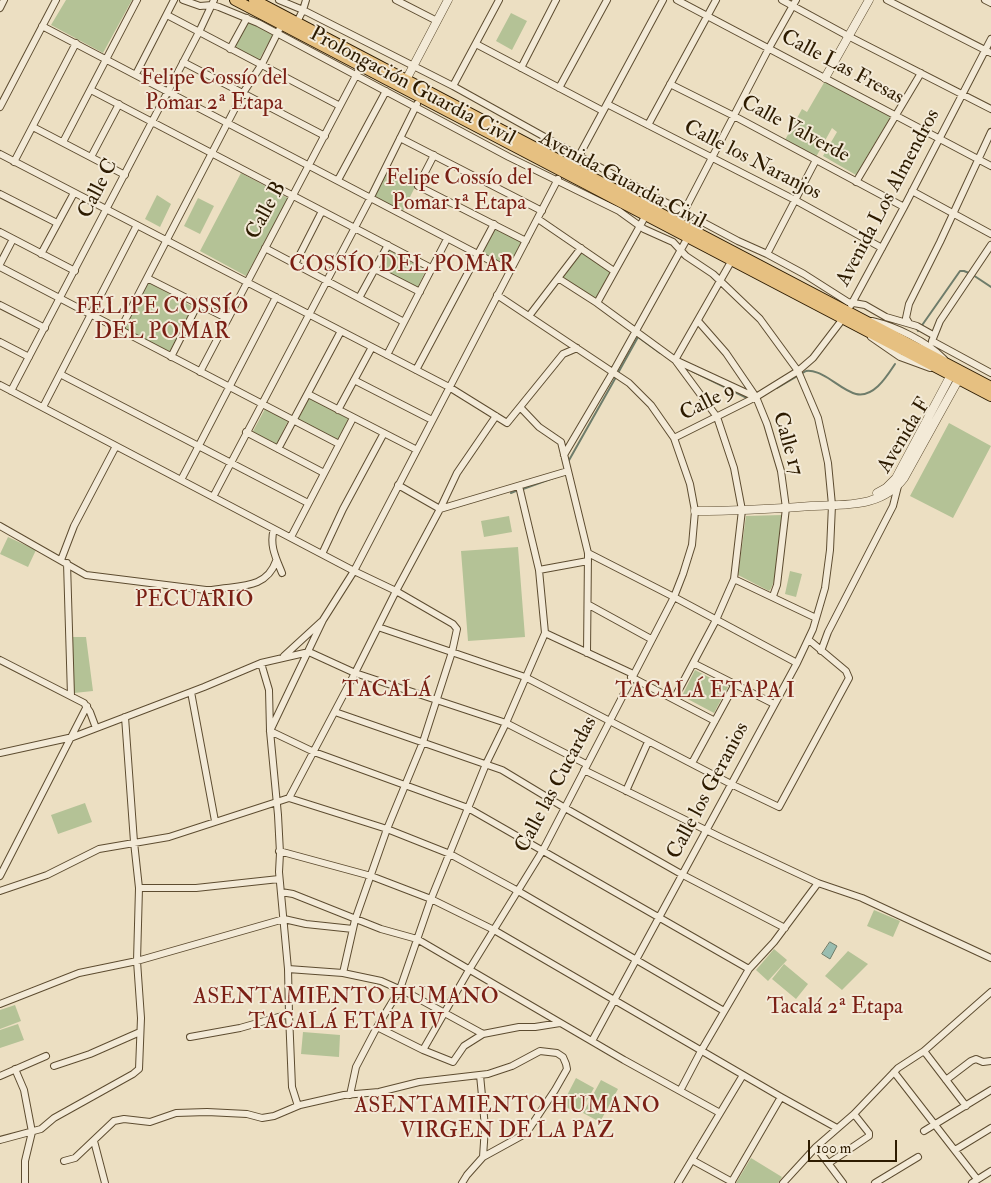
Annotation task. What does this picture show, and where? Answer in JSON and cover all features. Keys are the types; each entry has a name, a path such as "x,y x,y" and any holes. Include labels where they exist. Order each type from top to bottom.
{"highway":[{"name":"Avenida Guardia Civil","path":"236,0 280,29 359,71 423,93 848,311 856,321 954,373 991,396"},
{"name":"Avenida Guardia Civil","path":"254,0 406,80 423,93"},
{"name":"Avenida Guardia Civil","path":"568,169 646,215 732,260 848,311"},
{"name":"Avenida Guardia Civil","path":"954,373 991,387"}],"street":[{"path":"0,8 4,0"},
{"path":"0,107 56,0"},
{"path":"63,142 137,0"},
{"path":"136,74 174,0"},
{"name":"Prolongación Guardia Civil","path":"183,0 200,6 213,3 247,18 280,29"},
{"path":"279,0 303,10 453,86 579,156 804,274 848,311 866,305 893,320 909,323 991,373"},
{"path":"297,22 306,0"},
{"path":"396,0 438,20"},
{"path":"406,80 448,0"},
{"path":"521,68 556,0"},
{"path":"559,88 607,0"},
{"path":"270,731 323,620 354,571 557,181 579,156 663,0"},
{"name":"Calle Las Fresas","path":"677,0 991,166"},
{"path":"648,125 716,0"},
{"path":"782,0 794,3 848,36 991,109"},
{"path":"825,78 869,0"},
{"path":"887,0 988,52"},
{"path":"985,0 991,3"},
{"path":"453,86 497,1"},
{"name":"Calle C","path":"11,391 107,210 213,3"},
{"path":"678,223 794,3"},
{"path":"167,16 340,106"},
{"path":"230,49 247,18"},
{"path":"42,26 510,271"},
{"path":"120,330 243,93 262,64 280,29"},
{"name":"Avenida Los Almendros","path":"798,371 813,358 848,311 962,94 988,52 991,39"},
{"path":"14,162 76,43"},
{"path":"476,44 603,111"},
{"path":"184,62 325,136"},
{"name":"Prolongación Guardia Civil","path":"359,71 386,91 509,157 619,211 639,226 673,242 681,252 713,274 720,282"},
{"name":"Calle B","path":"200,372 359,71"},
{"path":"856,182 921,73"},
{"name":"Calle Valverde","path":"670,84 904,207"},
{"path":"91,90 433,269"},
{"path":"338,180 386,91"},
{"path":"213,497 423,93"},
{"path":"91,157 119,104"},
{"name":"Calle los Naranjos","path":"607,104 795,200 882,248"},
{"path":"33,127 125,175"},
{"path":"909,323 906,318 909,304 991,132"},
{"path":"400,138 542,211"},
{"path":"0,154 449,387 507,423 563,354 578,348"},
{"path":"434,155 418,186 526,241"},
{"path":"767,254 816,160"},
{"path":"912,191 991,234"},
{"path":"41,254 74,192"},
{"path":"0,194 57,223"},
{"path":"295,264 322,210"},
{"path":"597,303 646,215"},
{"path":"538,219 614,271"},
{"path":"416,370 494,224"},
{"path":"43,408 137,225"},
{"path":"0,232 75,271"},
{"path":"564,455 614,372 688,237"},
{"path":"13,239 0,265 91,315 340,444"},
{"path":"387,355 447,239"},
{"path":"358,298 388,245"},
{"path":"931,349 940,321 991,245"},
{"path":"266,248 404,322"},
{"path":"529,316 581,248"},
{"path":"675,360 732,260"},
{"path":"375,269 420,292"},
{"path":"147,278 228,319"},
{"path":"558,278 597,303 675,360 756,397"},
{"name":"Calle los Geranios","path":"592,1041 809,640 825,588 833,505 828,463 818,418 798,371 760,319 720,282"},
{"path":"497,296 614,372"},
{"path":"181,480 276,297"},
{"path":"171,357 198,304"},
{"path":"0,305 45,328"},
{"name":"Calle 17","path":"698,321 726,353 756,397 767,424 781,470 786,508 777,585 773,596"},
{"path":"856,321 877,322 905,333 942,356 954,373"},
{"path":"278,449 341,331"},
{"path":"0,342 29,357"},
{"path":"338,410 372,347"},
{"path":"674,699 716,620 734,579 742,510 734,468 717,417 675,360"},
{"name":"Calle 9","path":"674,438 756,397 798,371"},
{"name":"Calle las Cucardas","path":"423,1050 469,970 543,850 674,597 692,545 695,511 690,484 674,438 651,405 614,372"},
{"name":"Avenida F","path":"695,511 833,505 878,493 896,483 954,373"},
{"path":"60,374 308,503"},
{"path":"354,380 432,420"},
{"path":"0,385 354,571 396,591 457,629 452,652 423,742 387,829 353,929 343,973"},
{"path":"308,394 417,450"},
{"path":"520,408 539,428 561,442 588,554 589,605 587,653"},
{"path":"289,798 440,510 456,473 496,416"},
{"path":"291,538 353,418"},
{"path":"246,432 324,473"},
{"path":"322,554 343,509 384,433"},
{"path":"71,696 64,561 74,526 116,446"},
{"path":"398,485 440,510 568,471"},
{"path":"821,651 828,632 893,506 896,483"},
{"path":"350,1094 356,1068 377,1027 400,989 431,899 468,808 545,633 539,570 520,486"},
{"path":"0,526 86,574 206,590 261,582 273,570 276,561"},
{"path":"274,529 272,538 276,561 282,573"},
{"path":"588,554 674,597 797,663"},
{"path":"539,570 588,561"},
{"path":"734,579 816,618"},
{"path":"589,605 651,639"},
{"path":"284,656 323,620"},
{"path":"378,627 525,677 779,808 849,678 846,671 809,640"},
{"path":"545,633 632,675 715,721"},
{"path":"0,753 73,737 261,663 284,656 309,652 355,673 506,723 626,791 706,830 818,883 862,898 991,958"},
{"path":"0,660 87,706 96,728"},
{"path":"261,663 270,690 270,731 280,851 279,879 288,969 292,1087 298,1106"},
{"path":"693,663 774,704"},
{"path":"692,764 736,684"},
{"path":"191,692 216,821"},
{"path":"0,876 73,737 87,706"},
{"path":"335,712 502,770 682,875 785,928"},
{"path":"0,1140 41,1129 54,1118 139,1069 140,1032 137,961 139,888 125,717"},
{"path":"270,731 314,752 468,808 748,969"},
{"path":"626,791 648,742"},
{"path":"0,891 47,875 99,849 169,837 289,798 387,829 450,854 518,891 724,1011"},
{"path":"280,851 371,876 431,899 494,930 837,1128"},
{"path":"139,888 196,888 279,879"},
{"path":"680,1091 748,969 785,928 818,883"},
{"path":"281,892 302,898 381,929 417,939 720,1113"},
{"path":"0,1004 79,973 137,961 284,919 306,924 353,929"},
{"path":"288,969 343,973 381,981 445,1012 484,1034"},
{"path":"784,1183 816,1147 854,1114 894,1072 924,1051 991,992"},
{"path":"190,1037 240,1028 289,1014"},
{"path":"377,1027 423,1050 453,1062 464,1046 484,1034 560,1022"},
{"path":"54,1066 90,1054 140,1032"},
{"path":"924,1051 966,1106"},
{"path":"64,1161 74,1158 114,1120 124,1119 150,1122 176,1113 207,1112 247,1114 262,1118 274,1116 298,1106 350,1094 379,1092 419,1082 488,1074 512,1066 540,1052 557,1053 563,1057 566,1069 555,1090 529,1129 523,1135 483,1157 470,1170 462,1183"},
{"path":"0,1076 46,1056"},
{"path":"946,1080 971,1061 976,1059 983,1062 991,1061"},
{"path":"15,1069 24,1090 32,1132 26,1161 25,1183"},
{"path":"894,1072 955,1150 974,1181 991,1171"},
{"path":"480,1075 486,1127 483,1157"},
{"path":"678,1183 743,1075"},
{"path":"924,1131 991,1090"},
{"path":"692,1160 731,1182 781,1097"},
{"path":"829,1164 869,1136 869,1133 854,1114"},
{"path":"955,1150 991,1128"},
{"path":"94,1141 105,1183"},
{"path":"816,1147 843,1183"},
{"path":"876,1183 918,1157"}],"green space":[{"path":"66,0 132,0 103,53 51,25"},
{"path":"511,13 527,21 512,50 496,41"},
{"path":"248,22 273,34 259,60 234,47"},
{"path":"825,81 891,116 856,175 823,156 837,132 832,128 816,157 785,140 802,109 807,112"},
{"path":"388,168 417,183 403,211 375,197"},
{"path":"241,173 288,198 246,276 200,251"},
{"path":"157,195 171,204 160,227 145,219"},
{"path":"198,198 214,206 200,234 184,226"},
{"path":"495,227 521,242 509,267 481,253"},
{"path":"387,249 426,270 417,289 377,268"},
{"path":"580,251 611,273 595,300 562,279"},
{"path":"148,282 193,307 169,353 123,328"},
{"path":"309,397 351,420 339,442 297,419"},
{"path":"265,409 288,421 276,445 252,433"},
{"path":"949,423 991,446 953,518 910,496"},
{"path":"782,515 777,567 775,578 769,591 738,575 746,516"},
{"path":"509,516 512,532 484,537 481,521"},
{"path":"8,537 36,550 28,567 0,554"},
{"path":"518,547 525,637 468,641 461,551"},
{"path":"790,571 802,574 796,597 785,594"},
{"path":"71,637 86,637 93,691 74,693"},
{"path":"695,670 728,687 714,713 682,696"},
{"path":"85,803 92,822 58,834 51,815"},
{"path":"874,910 900,921 893,937 867,926"},
{"path":"774,949 787,960 768,981 756,970"},
{"path":"848,951 868,964 842,990 825,976"},
{"path":"784,964 808,984 796,999 772,979"},
{"path":"15,1005 21,1021 0,1029 0,1010"},
{"path":"18,1024 24,1040 0,1048 0,1030"},
{"path":"303,1032 340,1035 339,1057 301,1054"},
{"path":"576,1078 594,1088 579,1114 562,1105"},
{"path":"601,1080 618,1089 600,1122 583,1113"},
{"path":"751,1158 782,1177 778,1183 736,1183"}],"water":[{"path":"830,942 837,946 830,959 822,954"}],"waterway":[{"path":"918,331 960,271 969,273"},
{"path":"973,275 991,287"},
{"path":"618,373 638,337 660,353"},
{"path":"777,388 809,371 823,375 853,393 869,393 879,385 895,364"},
{"path":"692,371 749,399"},
{"path":"568,462 616,377"},
{"path":"523,489 556,477"},
{"path":"511,493 518,490"}],"district":[{"name":"Felipe Cossío del Pomar 2ª Etapa","path":"214,92"},
{"name":"Felipe Cossío del Pomar 1ª Etapa","path":"459,192"},
{"name":"COSSÍO DEL POMAR","path":"402,266"},
{"name":"FELIPE COSSÍO DEL POMAR","path":"162,320"},
{"name":"PECUARIO","path":"194,601"},
{"name":"TACALÁ","path":"387,691"},
{"name":"TACALÁ ETAPA I","path":"705,692"},
{"name":"Tacalá 2ª Etapa","path":"835,1008"},
{"name":"ASENTAMIENTO HUMANO TACALÁ ETAPA IV","path":"346,1010"},
{"name":"ASENTAMIENTO HUMANO VIRGEN DE LA PAZ","path":"507,1120"}]}
